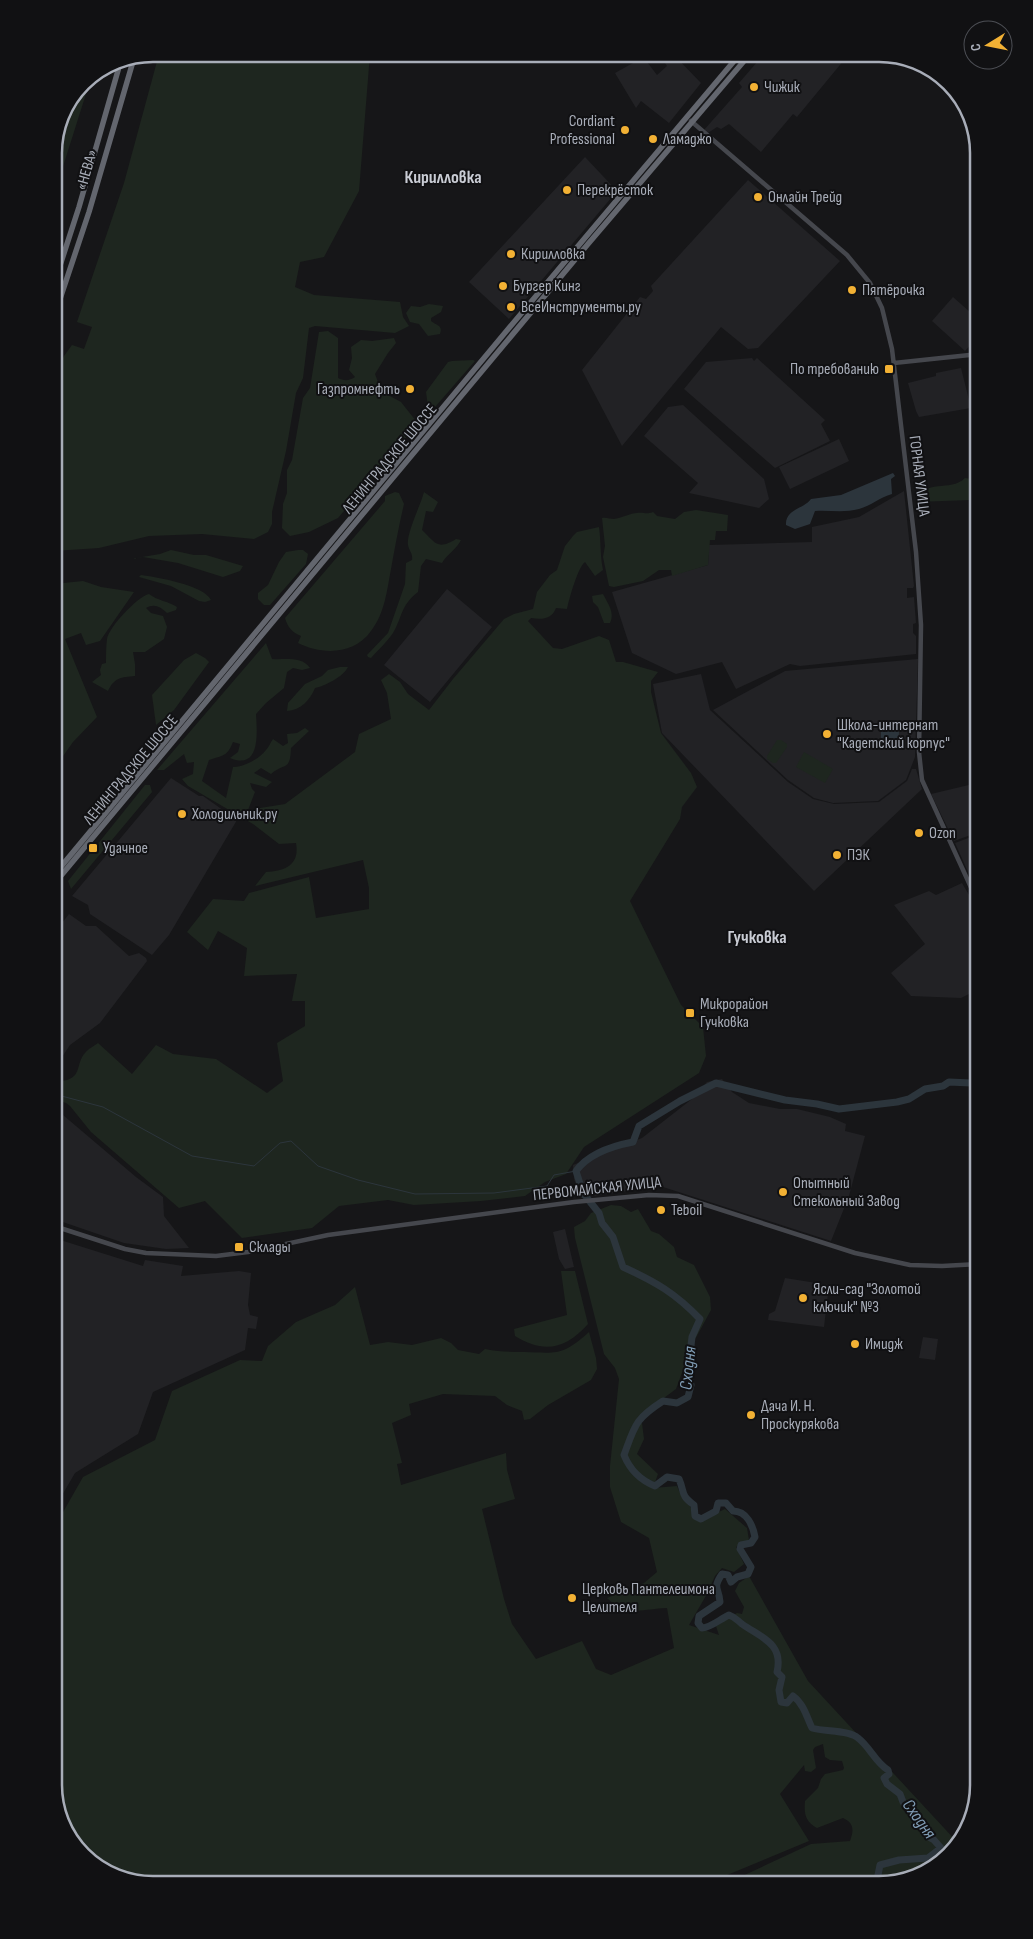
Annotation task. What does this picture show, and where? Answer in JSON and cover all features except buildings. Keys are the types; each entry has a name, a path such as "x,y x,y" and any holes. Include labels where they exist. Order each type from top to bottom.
{"highway":[{"name":"ЛЕНИНГРАДСКОЕ ШОССЕ","path":"63,865 509,328 733,63"},
{"name":"ЛЕНИНГРАДСКОЕ ШОССЕ","path":"63,874 691,121 742,63"},
{"name":"«НЕВА»","path":"63,290 89,212 132,65"},
{"name":"«НЕВА»","path":"63,256 118,69"}],"street":[{"name":"ГОРНАЯ УЛИЦА","path":"691,121 846,255 860,269 882,308 894,363 916,552 921,657 919,763 922,780 970,886"},
{"path":"894,363 970,355"},
{"name":"ПЕРВОМАЙСКАЯ УЛИЦА","path":"62,1229 125,1249 163,1255 216,1256 328,1235 574,1202 649,1194 672,1194 839,1249 910,1265 970,1264"}],"shaded area":[{"path":"157,62 369,62 359,191 324,257 300,262 295,287 314,295 400,302 403,317 409,326 395,333 315,326 309,328 303,378 296,393 286,451 272,512 272,524 268,532 254,539 202,534 149,536 99,548 63,550 63,358 72,345 84,349 92,327 77,322 124,183"},
{"path":"633,63 648,63 657,75 667,66 665,63 681,63 701,83 669,123 641,101 636,108 615,73"},
{"path":"756,63 842,63 797,117 793,114 761,152 729,124 721,129 717,127 708,133 704,130 742,87 739,83"},
{"path":"87,91 63,167 64,136 69,119"},
{"path":"585,157 617,191 509,319 469,282"},
{"path":"748,180 840,261 758,348 748,349 721,327 622,446 582,370 640,297 646,299 653,291 651,286"},
{"path":"953,297 970,312 970,346 965,351 932,321"},
{"path":"429,304 443,306 441,312 431,318 431,321 440,327 440,334 428,336 419,324 410,322 406,313 411,306 420,307"},
{"path":"328,331 338,338 338,378 344,380 355,377 349,370 352,358 351,347 361,340 372,341 394,338 396,343 375,374 379,385 386,394 401,402 416,421 412,431 338,518 309,532 290,536 282,528 283,504 287,493 287,470 292,460 303,398 310,388 319,332"},
{"path":"752,358 754,361 757,358 825,420 821,424 830,441 775,468 684,389 706,362"},
{"path":"475,361 429,414 426,392 448,362"},
{"path":"961,368 970,408 919,417 908,383 936,376 936,373"},
{"path":"683,405 764,479 769,499 759,508 689,493 698,483 644,436 668,407"},
{"path":"839,439 849,461 790,489 779,467"},
{"path":"893,473 895,476 891,479 892,494 868,506 853,510 815,511 810,524 795,529 786,525 786,520 792,512 811,499 841,495"},
{"path":"965,478 970,479 970,500 916,502 920,494 931,487 952,485"},
{"path":"904,491 914,586 913,588 907,588 907,598 914,597 916,623 913,624 913,633 916,636 916,654 800,666 790,664 736,689 722,662 676,674 632,653 612,592 708,565 709,545 812,542 812,527 859,517"},
{"path":"395,492 399,493 404,504 385,601 376,624 364,639 347,649 317,650 298,643 301,636 291,629 285,618 385,501 385,496"},
{"path":"424,492 438,502 433,512 426,511 422,530 440,545 450,543 456,539 461,540 442,563 426,559 421,566 418,592 408,602 393,633 371,658 367,655 388,633 405,584 406,563 412,560 408,545 409,534"},
{"path":"696,510 728,515 727,531 716,531 715,540 710,540 708,565 672,576 671,570 659,570 643,581 614,587 609,586 603,557 605,546 602,518 614,519 635,513 653,512 657,516 675,519 684,512"},
{"path":"599,527 603,570 595,576 585,562 577,576 567,609 556,608 549,617 543,619 531,618 528,621 553,648 562,649 599,636 609,640 616,662 623,662 658,672 651,681 651,692 661,733 691,773 697,787 682,807 680,819 630,901 681,1005 703,1027 706,1056 699,1073 584,1147 566,1174 545,1182 525,1196 414,1205 388,1200 339,1206 312,1228 242,1238 205,1201 179,1208 91,1132 70,1106 62,1102 62,1081 68,1080 76,1074 82,1057 98,1043 132,1074 156,1045 173,1054 216,1059 267,1093 283,1081 277,1043 305,1026 305,1001 292,1001 297,974 244,976 247,948 218,931 208,950 187,932 213,899 244,901 249,893 309,877 316,918 369,909 369,888 363,860 255,886 266,872 285,868 293,862 297,851 296,843 279,844 253,824 188,786 182,779 193,774 194,762 187,763 184,754 164,770 157,770 266,643 272,659 298,660 307,664 310,668 302,670 293,668 287,672 284,688 256,714 257,730 255,748 252,755 240,761 230,758 238,752 240,744 233,742 226,753 209,760 202,781 226,798 233,767 242,766 255,759 267,749 273,739 283,746 288,743 287,734 297,733 305,728 309,731 291,748 286,766 271,774 261,768 254,773 272,782 266,787 250,783 255,792 248,810 285,804 355,752 359,734 391,719 387,693 381,680 389,674 400,682 408,694 429,710 504,619 533,609 537,592 550,575 557,570 565,546 577,532"},
{"path":"171,550 194,555 206,555 243,566 240,571 223,577 178,563 143,557 130,559 160,554"},
{"path":"303,550 308,554 306,564 270,605 264,605 258,599 258,593 268,585 286,552"},
{"path":"141,575 190,586 207,595 211,600 199,601 171,586 139,577"},
{"path":"83,581 101,587 134,592 100,641 86,645 81,633 65,639 97,717 73,742 63,757 63,583"},
{"path":"447,589 492,627 430,702 384,665"},
{"path":"149,594 177,607 176,610 167,613 157,606 146,608 151,613 163,616 167,627 164,639 145,652 133,652 135,676 118,679 108,691 92,682 101,675 102,664 106,663 109,634 118,620 131,606"},
{"path":"603,594 612,615 610,623 604,623 598,607 593,602 592,596"},
{"path":"196,653 209,662 174,710 156,725 152,695 184,660"},
{"name":"Школа-интернат \"Кадетский корпус\"","path":"918,659 915,757 906,780 878,801 833,803 814,798 788,780 713,710 785,671"},
{"path":"348,667 346,671 333,680 315,688 308,700 297,709 287,711 288,703 305,684 322,676 328,670"},
{"path":"701,674 710,710 788,782 813,799 834,804 879,802 907,781 912,769 916,769 922,789 814,891 662,733 653,684"},
{"path":"892,723 897,725 899,732 894,743 881,738 881,729"},
{"path":"777,740 787,744 787,747 776,763 773,763 767,759 767,756"},
{"path":"804,752 833,769 825,783 796,767"},
{"path":"171,778 199,796 203,796 237,820 169,935 152,955 90,914 88,905 72,896"},
{"path":"145,785 150,785 152,792 71,889 68,881"},
{"path":"970,785 970,835 954,841 931,794"},
{"path":"970,837 970,876 955,843"},
{"path":"962,883 970,897 970,994 961,998 911,996 891,973 925,944 894,905 929,891 936,895"},
{"path":"69,914 86,926 96,926 129,956 139,953 147,961 100,1023 70,1045 62,1056 63,922"},
{"path":"722,1079 732,1092 749,1103 780,1109 797,1109 830,1117 846,1124 845,1131 865,1136 849,1196 831,1241 660,1186 581,1198 574,1179 573,1165 642,1138 692,1099 707,1082"},
{"path":"62,1115 136,1177 163,1197 164,1216 189,1248 166,1249 124,1243 62,1222"},
{"path":"611,1205 621,1206 631,1212 638,1209 651,1231 659,1234 674,1247 677,1257 694,1265 710,1297 711,1310 692,1345 676,1389 641,1415 644,1439 637,1454 658,1474 653,1488 677,1486 694,1514 702,1520 725,1509 747,1528 749,1540 736,1547 744,1564 734,1572 722,1568 715,1576 689,1625 719,1635 716,1626 737,1613 742,1614 744,1607 735,1591 739,1583 749,1576 808,1681 953,1838 948,1846 925,1864 909,1872 897,1875 742,1876 811,1844 850,1841 852,1827 847,1820 843,1818 817,1828 810,1823 805,1813 805,1801 818,1788 825,1774 843,1770 844,1768 842,1761 830,1760 825,1757 823,1744 815,1747 813,1750 816,1768 811,1772 805,1771 804,1765 780,1794 809,1841 725,1876 147,1876 124,1872 98,1858 81,1841 75,1831 69,1820 63,1798 62,1514 83,1477 155,1440 172,1391 240,1360 262,1361 268,1346 296,1322 335,1305 355,1287 370,1345 388,1342 412,1345 441,1338 451,1343 458,1350 479,1354 485,1349 504,1352 552,1352 566,1349 589,1332 597,1369 591,1380 548,1405 530,1419 524,1420 522,1411 507,1405 495,1396 443,1394 409,1404 411,1415 392,1423 402,1463 397,1464 401,1485 506,1453 507,1470 515,1499 482,1509 512,1624 536,1659 582,1641 596,1669 611,1675 674,1648 667,1608 628,1610 614,1604 607,1598 644,1583 657,1572 649,1538 621,1522 610,1487 610,1466 619,1379 615,1368 604,1354 575,1238 574,1227 585,1221 591,1213"},
{"path":"565,1229 574,1267 565,1269 559,1259 553,1232"},
{"path":"62,1241 143,1266 145,1260 183,1266 181,1276 239,1271 251,1273 248,1305 250,1315 258,1317 256,1329 248,1328 245,1350 153,1392 138,1434 75,1473 62,1495"},
{"path":"561,1271 575,1271 588,1324 571,1339 563,1344 554,1346 536,1345 515,1336 514,1329 567,1315"},
{"name":"Ясли-сад \"Золотой ключик\" №3","path":"785,1278 829,1285 824,1327 768,1320 769,1314 775,1311"},
{"path":"923,1337 938,1339 935,1360 919,1358"}],"waterway":[{"name":"Сходня","path":"878,1876 880,1865 899,1860 928,1858 941,1848 934,1840 927,1836 917,1819 903,1802 900,1794 887,1784 884,1778 889,1774 888,1770 883,1767 862,1742 854,1735 812,1728 803,1707 793,1696 787,1703 781,1702 779,1690 782,1677 777,1672 777,1654 769,1642 729,1615 706,1627 702,1628 698,1623 699,1616 720,1602 717,1585 722,1574 728,1575 731,1582 737,1577 748,1574 751,1567 740,1549 741,1545 751,1543 755,1537 753,1528 746,1516 733,1511 726,1503 718,1503 716,1511 701,1519 695,1516 694,1505 685,1496 679,1479 667,1477 655,1486 636,1474 624,1455 634,1429 641,1418 663,1401 677,1403 688,1397 691,1385 688,1371 692,1337 700,1319 682,1302 664,1289 623,1267 613,1237 602,1223 599,1213 583,1193 576,1171 587,1159 594,1155 633,1142 639,1126 680,1101 716,1083 785,1100 839,1109 897,1102 909,1099 925,1089 943,1086 949,1082 970,1083"},
{"path":"62,1096 103,1107 192,1156 254,1166 280,1143 291,1141 318,1166 358,1180 415,1194 494,1193 547,1186 554,1175 576,1171"}],"place":[{"name":"Чижик","path":"754,87"},
{"name":"Cordiant Professional","path":"625,130"},
{"name":"Ламаджо","path":"653,139"},
{"name":"Перекрёсток","path":"567,190"},
{"name":"Онлайн Трейд","path":"758,197"},
{"name":"Кирилловка","path":"511,254"},
{"name":"Бургер Кинг","path":"503,286"},
{"name":"Пятёрочка","path":"852,290"},
{"name":"ВсеИнструменты.ру","path":"511,307"},
{"name":"По требованию","path":"889,369"},
{"name":"Газпромнефть","path":"410,389"},
{"name":"Школа-интернат \"Кадетский корпус\"","path":"827,734"},
{"name":"Холодильник.ру","path":"182,814"},
{"name":"Ozon","path":"919,833"},
{"name":"Удачное","path":"93,848"},
{"name":"ПЭК","path":"837,855"},
{"name":"Микрорайон Гучковка","path":"690,1013"},
{"name":"Опытный Стекольный Завод","path":"783,1192"},
{"name":"Teboil","path":"661,1210"},
{"name":"Склады","path":"239,1247"},
{"name":"Ясли-сад \"Золотой ключик\" №3","path":"803,1298"},
{"name":"Имидж","path":"855,1344"},
{"name":"Дача И. Н. Проскурякова","path":"751,1415"},
{"name":"Церковь Пантелеимона Целителя","path":"572,1598"}],"district":[{"name":"Кирилловка","path":"443,177"},
{"name":"Гучковка","path":"757,937"}]}
